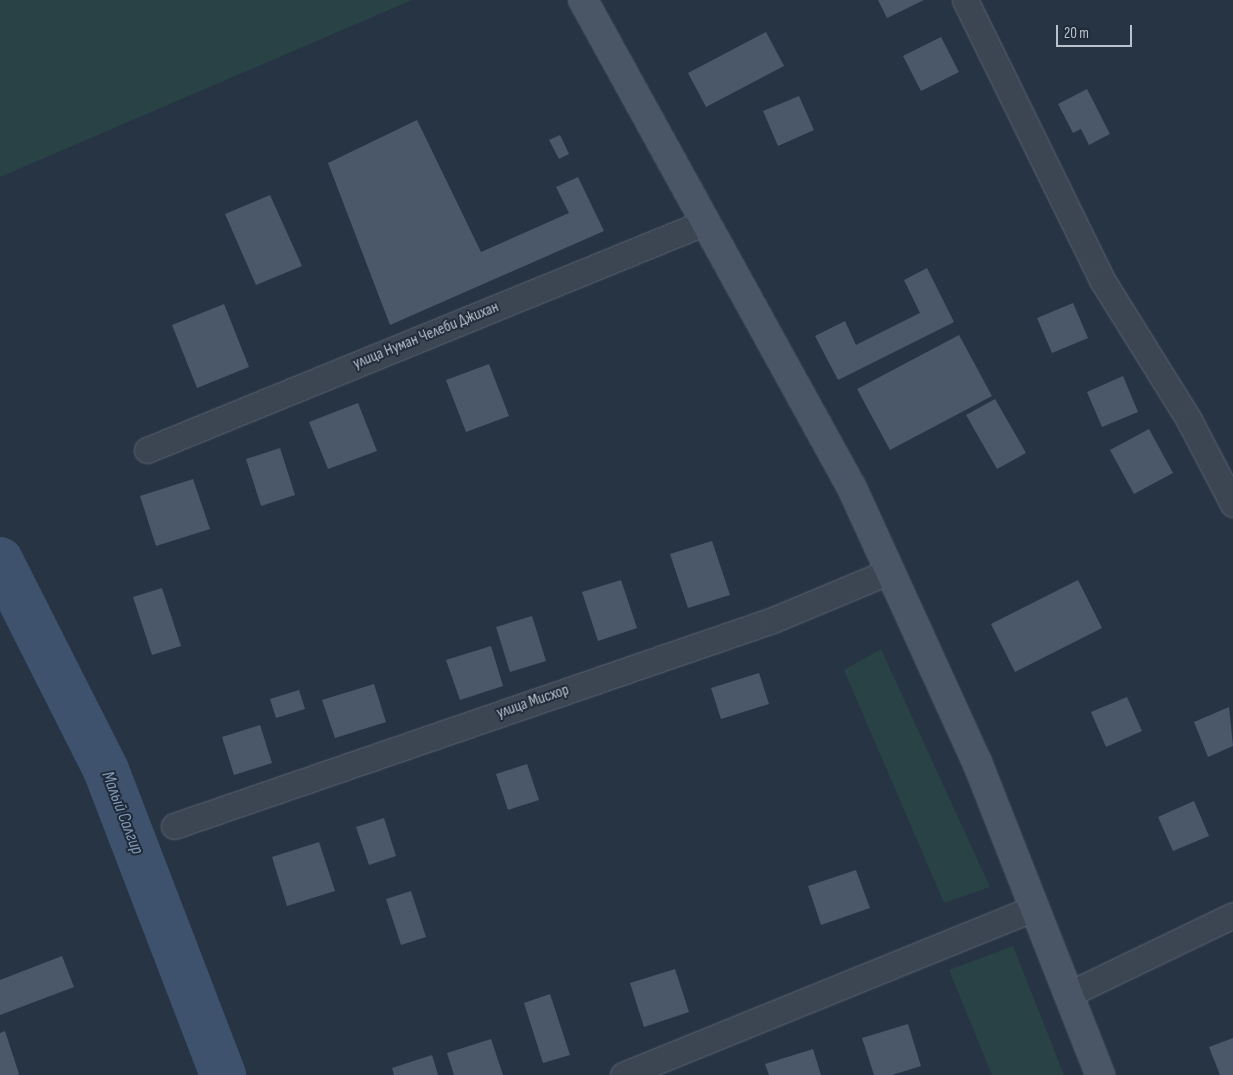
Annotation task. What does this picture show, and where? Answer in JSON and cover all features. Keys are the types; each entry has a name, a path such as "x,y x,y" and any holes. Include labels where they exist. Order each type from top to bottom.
{"main road":[{"path":"582,0 852,488 976,762 1100,1075"}],"street":[{"path":"965,0 1102,280 1189,420 1233,504"},
{"name":"улица Нуман Челеби Джихан","path":"147,450 706,222"},
{"name":"улица Мисхор","path":"174,826 773,620 890,571"},
{"path":"623,1075 1035,908"},
{"path":"1069,994 1233,915"}],"green space":[{"path":"0,0 412,0 0,177"},
{"path":"881,649 990,887 944,903 844,670"},
{"path":"1013,946 1064,1075 992,1075 949,970"}],"building":[{"path":"878,0 924,0 887,18"},
{"path":"766,32 784,66 706,107 688,73"},
{"path":"941,37 959,72 921,91 903,56"},
{"path":"1087,89 1110,134 1089,145 1081,129 1073,133 1058,104"},
{"path":"799,96 814,130 778,146 763,111"},
{"path":"417,120 481,252 569,213 556,187 578,177 604,231 390,325 328,163"},
{"path":"560,135 569,154 559,159 549,140"},
{"path":"270,195 302,266 256,285 225,214"},
{"path":"927,268 954,322 838,380 815,336 845,321 856,345 920,313 904,280"},
{"path":"1073,303 1088,338 1052,353 1037,318"},
{"path":"224,304 249,367 197,388 172,325"},
{"path":"959,335 992,396 890,450 857,389"},
{"path":"489,364 509,416 466,432 446,380"},
{"path":"1123,376 1138,412 1102,427 1087,392"},
{"path":"995,399 1026,453 997,469 966,415"},
{"path":"358,403 377,451 328,469 309,422"},
{"path":"1149,429 1173,473 1134,494 1110,450"},
{"path":"280,448 295,495 261,506 246,459"},
{"path":"193,479 210,529 156,546 140,496"},
{"path":"712,541 730,595 688,608 670,554"},
{"path":"621,580 637,628 598,641 582,592"},
{"path":"1078,580 1102,628 1015,672 991,624"},
{"path":"162,588 181,646 152,655 133,597"},
{"path":"532,616 546,661 510,672 496,627"},
{"path":"491,646 503,686 460,700 446,660"},
{"path":"759,673 769,704 721,719 711,688"},
{"path":"374,684 386,722 335,738 322,700"},
{"path":"299,690 305,709 276,718 270,699"},
{"path":"1127,697 1142,731 1106,747 1091,712"},
{"path":"1229,707 1233,746 1208,757 1194,722"},
{"path":"260,725 272,763 234,775 222,737"},
{"path":"527,764 539,800 508,810 496,774"},
{"path":"1194,801 1209,836 1173,851 1158,817"},
{"path":"384,818 396,856 369,865 356,827"},
{"path":"319,842 335,891 287,906 272,857"},
{"path":"856,870 870,908 821,925 808,886"},
{"path":"411,891 426,937 401,945 386,899"},
{"path":"62,956 74,987 0,1015 0,980"},
{"path":"675,969 689,1012 644,1027 630,983"},
{"path":"550,994 570,1055 543,1063 524,1003"},
{"path":"908,1024 921,1066 892,1075 874,1075 862,1038"},
{"path":"5,1031 19,1074 17,1075 0,1075 0,1033"},
{"path":"1233,1038 1233,1075 1220,1075 1209,1047"},
{"path":"491,1039 503,1075 454,1075 447,1053"},
{"path":"813,1049 821,1075 769,1075 765,1064"},
{"path":"432,1055 438,1075 394,1075 392,1068"}],"waterway":[{"name":"Малый Салгир","path":"0,560 106,770 223,1075"}]}
